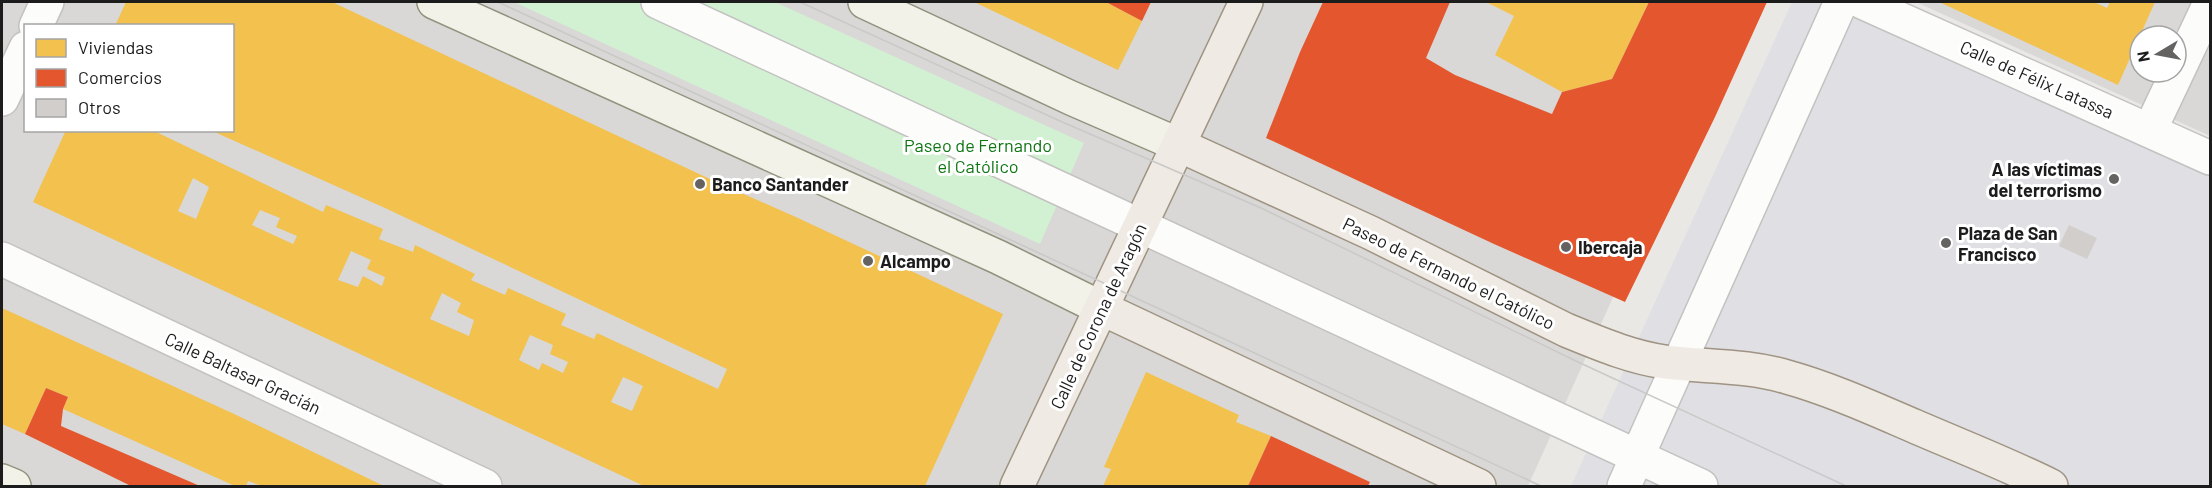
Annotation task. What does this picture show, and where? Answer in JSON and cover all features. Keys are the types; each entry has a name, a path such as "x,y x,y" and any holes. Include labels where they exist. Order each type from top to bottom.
{"main road":[{"path":"434,2 998,257 1479,486"},
{"name":"Paseo de Fernando el Católico","path":"865,2 1371,233 1566,330 1631,355 1680,363 1726,365 1797,380 1864,405 2052,486"},
{"name":"Calle de Corona de Aragón","path":"1017,486 1246,2"},
{"path":"2,481 14,486"}],"street":[{"path":"37,24 48,2"},
{"path":"658,2 1593,438 1701,486"},
{"path":"1624,486 1841,2"},
{"name":"Calle de Félix Latassa","path":"1863,2 2211,158"},
{"path":"2150,130 2211,3"},
{"path":"2,99 24,52"},
{"name":"Calle Baltasar Gracián","path":"2,259 485,486"}],"shaded area":[{"path":"2,2 1746,2 1528,486 2,486"},
{"name":"Plaza de San Francisco","path":"1792,2 1862,2 2210,158 2210,486 1571,486"},
{"path":"1916,2 2210,2 2210,136"}],"green space":[{"name":"Paseo de Fernando el Católico","path":"514,2 775,2 1084,143 1040,244"}],"building: Viviendas":[{"path":"126,2 332,2 1003,314 925,486 644,486 33,202 65,132 156,132 323,212 326,205 383,229 379,239 413,252 415,245 475,274 471,280 505,295 508,288 566,314 561,325 594,339 597,333 718,389 727,369 385,208 214,132 234,132 234,24 116,24","holes":["193,178 209,187 196,219 178,211","260,210 280,218 276,227 297,236 293,244 252,225","351,251 371,260 367,269 385,277 382,286 363,276 358,287 338,280","442,293 461,303 457,312 474,320 469,336 430,319","530,335 553,345 550,354 568,362 563,373 542,363 539,370 519,360","623,377 643,386 632,411 611,402"]},
{"path":"974,2 1106,2 1142,21 1118,70"},
{"path":"1486,2 1649,2 1612,79 1562,92 1495,55 1514,16"},
{"path":"1939,2 2094,2 2107,8 2110,2 2155,2 2145,24 2128,24 2128,63 2118,85"},
{"path":"2,308 232,413 384,486 262,486 248,481 246,486 235,486 63,409 68,397 46,388 25,434 2,424"},
{"path":"1146,372 1239,415 1236,422 1271,436 1248,486 1103,486 1111,469 1104,467"}],"building: Comercios":[{"path":"1106,2 1151,2 1142,21"},
{"path":"1323,2 1450,2 1426,58 1455,75 1552,114 1562,92 1612,79 1649,2 1767,2 1715,117 1625,302 1266,138 1300,52"},
{"path":"46,388 68,397 63,409 61,426 200,486 131,486 25,434"},
{"path":"1271,436 1370,482 1368,486 1248,486"}],"building: Otros":[{"path":"2069,225 2097,238 2087,259 2059,246"}],"tram line":[{"path":"498,2 1541,486"},
{"path":"800,2 1060,121 1261,208 1578,362 1846,486"}],"place":[{"name":"A las víctimas del terrorismo","path":"2114,179"},
{"name":"Banco Santander","path":"700,184"},
{"name":"Plaza de San Francisco","path":"1946,243"},
{"name":"Ibercaja","path":"1566,247"},
{"name":"Alcampo","path":"868,261"}]}
